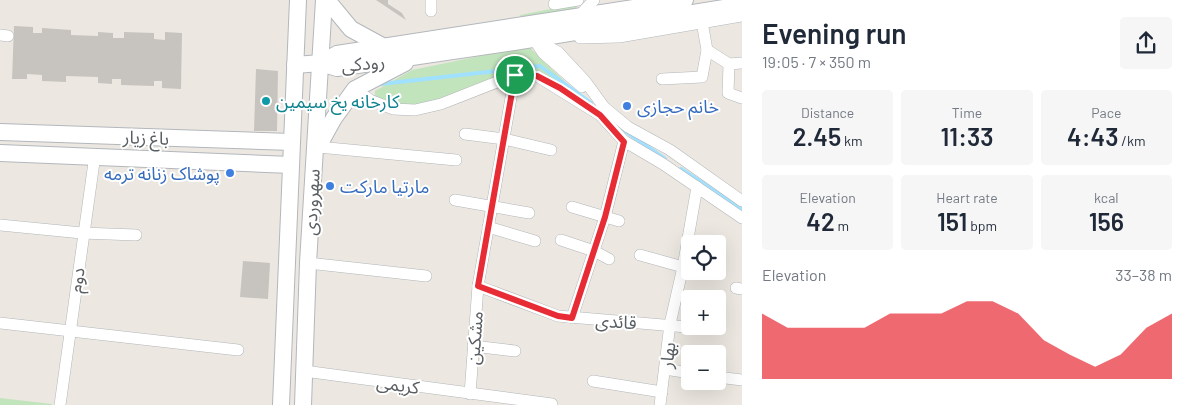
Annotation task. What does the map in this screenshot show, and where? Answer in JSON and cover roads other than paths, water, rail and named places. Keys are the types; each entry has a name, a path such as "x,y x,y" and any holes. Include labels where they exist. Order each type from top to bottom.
{"main road":[{"name":"سهروردی","path":"281,405 298,0"},
{"name":"سهروردی","path":"306,404 304,371 308,263 326,0"},
{"path":"326,0 351,29 386,48"},
{"name":"رودکی","path":"321,63 337,68 414,57 531,32 579,16 685,0"},
{"name":"رودکی","path":"321,63 337,54 531,32 742,4"},
{"path":"316,154 334,118 355,89 414,57"},
{"path":"295,65 321,63"},
{"name":"باغ زیار","path":"0,132 292,142"},
{"name":"باغ زیار","path":"0,153 291,165"}],"street":[{"path":"554,4 578,0"},
{"path":"579,16 594,0"},
{"path":"531,32 619,37 742,16"},
{"path":"662,79 702,77 707,50 702,22"},
{"path":"531,32 558,52 585,81 602,111 624,142 697,187 742,218"},
{"path":"707,50 729,64 742,63"},
{"path":"729,64 728,93 742,98"},
{"path":"355,89 370,100 393,109 415,110 441,104 515,75 537,76 670,150 742,201"},
{"name":"مشکین","path":"470,394 478,286 515,75"},
{"path":"465,134 504,139 551,150"},
{"path":"572,318 605,217 624,142"},
{"path":"316,154 456,160"},
{"name":"دوم","path":"60,405 82,233 95,156"},
{"name":"بهار","path":"689,235 697,187"},
{"path":"455,200 529,213"},
{"path":"572,207 619,222"},
{"path":"0,225 82,233 136,235"},
{"path":"488,227 535,241"},
{"path":"561,240 594,251 609,259"},
{"path":"640,255 681,266"},
{"path":"308,263 426,276"},
{"name":"بهار","path":"660,405 670,324 681,276"},
{"name":"قائدی","path":"478,286 558,316 681,325"},
{"path":"0,323 238,350"},
{"path":"473,346 515,352"},
{"path":"665,369 681,372"},
{"name":"کریمی","path":"304,371 552,404"},
{"path":"726,378 742,380"},
{"path":"593,381 662,392"}],"waterway":[{"path":"381,84 540,66 591,103"},
{"path":"621,128 665,159"},
{"path":"681,169 742,209"}],"place":[{"name":"کارخانه یخ سیمین","path":"266,101"},
{"name":"خانم حجازی","path":"627,106"},
{"name":"پوشاک زنانه ترمه","path":"230,173"},
{"name":"مارتیا مارکت","path":"330,186"}]}
